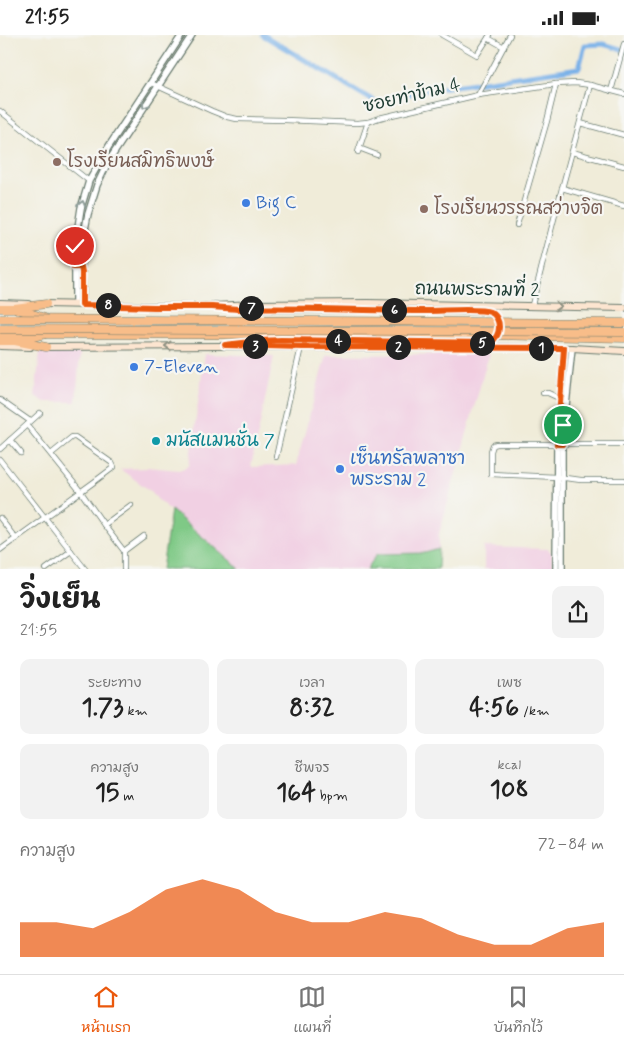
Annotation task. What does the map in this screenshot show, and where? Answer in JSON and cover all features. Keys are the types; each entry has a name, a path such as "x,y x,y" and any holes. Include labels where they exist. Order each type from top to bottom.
{"highway":[{"path":"0,308 46,304"},
{"path":"15,308 45,317"},
{"path":"0,318 624,321"},
{"name":"ถนนพระรามที่ 2","path":"0,318 624,321"},
{"path":"0,329 624,333"},
{"path":"0,334 487,335 624,338"},
{"path":"0,347 45,334"},
{"path":"16,341 46,347"}],"main road":[{"name":"ถนนพระรามที่ 2","path":"0,303 154,307 312,303 624,307"},
{"path":"212,307 238,309 485,311 490,312 499,322 499,331 494,340 487,343 260,341 225,345"},
{"path":"0,347 225,345 568,348 624,351"}],"street":[{"path":"78,267 83,232 90,203 97,185 108,162 182,35"},
{"path":"79,304 78,267 75,246 80,214 89,181 109,146 192,35"},
{"path":"442,35 477,55 489,37 504,47"},
{"path":"478,95 510,35"},
{"path":"611,91 624,45"},
{"name":"ซอยท่าข้าม 4","path":"154,84 219,114 237,119 285,119 357,123 368,122 478,95 556,84 576,83 590,85 624,94"},
{"path":"517,225 556,84"},
{"path":"532,305 590,85"},
{"path":"0,111 89,181"},
{"path":"368,122 359,150 377,155"},
{"path":"580,123 624,135"},
{"path":"572,152 624,167"},
{"path":"562,188 624,207"},
{"path":"276,457 302,347"},
{"path":"562,569 561,399 568,348"},
{"path":"560,444 568,348"},
{"path":"543,393 548,393 561,399"},
{"path":"0,400 29,423 81,492 124,551 124,569"},
{"path":"0,449 40,413"},
{"path":"0,550 113,468 113,464 75,437 72,437 51,454"},
{"path":"10,440 21,453"},
{"path":"624,444 497,444 492,447 491,451 492,474 560,477 581,480 624,480"},
{"path":"0,460 85,569"},
{"path":"556,569 560,477"},
{"path":"104,525 131,505"},
{"path":"0,519 16,539"},
{"path":"124,551 144,536"},
{"path":"46,569 70,551"}],"shaded area":[{"path":"40,352 80,353 76,402 45,402 35,396"},
{"path":"205,354 274,356 251,467 296,465 326,355 489,354 439,534 439,549 425,553 377,554 367,569 240,569 157,499 152,492 120,469 147,467 179,470 189,466"},
{"path":"484,547 548,549 552,553 552,569 484,569"}],"green space":[{"path":"171,510 240,569 162,569"},
{"path":"439,549 438,569 367,569 377,554 425,553"}],"waterway":[{"path":"263,35 377,103 420,91 579,68 585,45 603,44 624,50"}],"place":[{"name":"โรงเรียนสมิทธิพงษ์","path":"57,162"},
{"name":"Big C","path":"246,203"},
{"name":"โรงเรียนวรรณสว่างจิต","path":"424,209"},
{"name":"7-Eleven","path":"134,367"},
{"name":"มนัสแมนชั่น 7","path":"156,441"},
{"name":"เซ็นทรัลพลาซา พระราม 2","path":"340,469"}],"route":[{"path":"75,246 74,267 81,267 82,272 82,305 238,309 478,310 490,312 497,318 500,326 498,334 490,343 458,341 281,340 225,345 564,348 557,444 562,444 563,425"}]}
